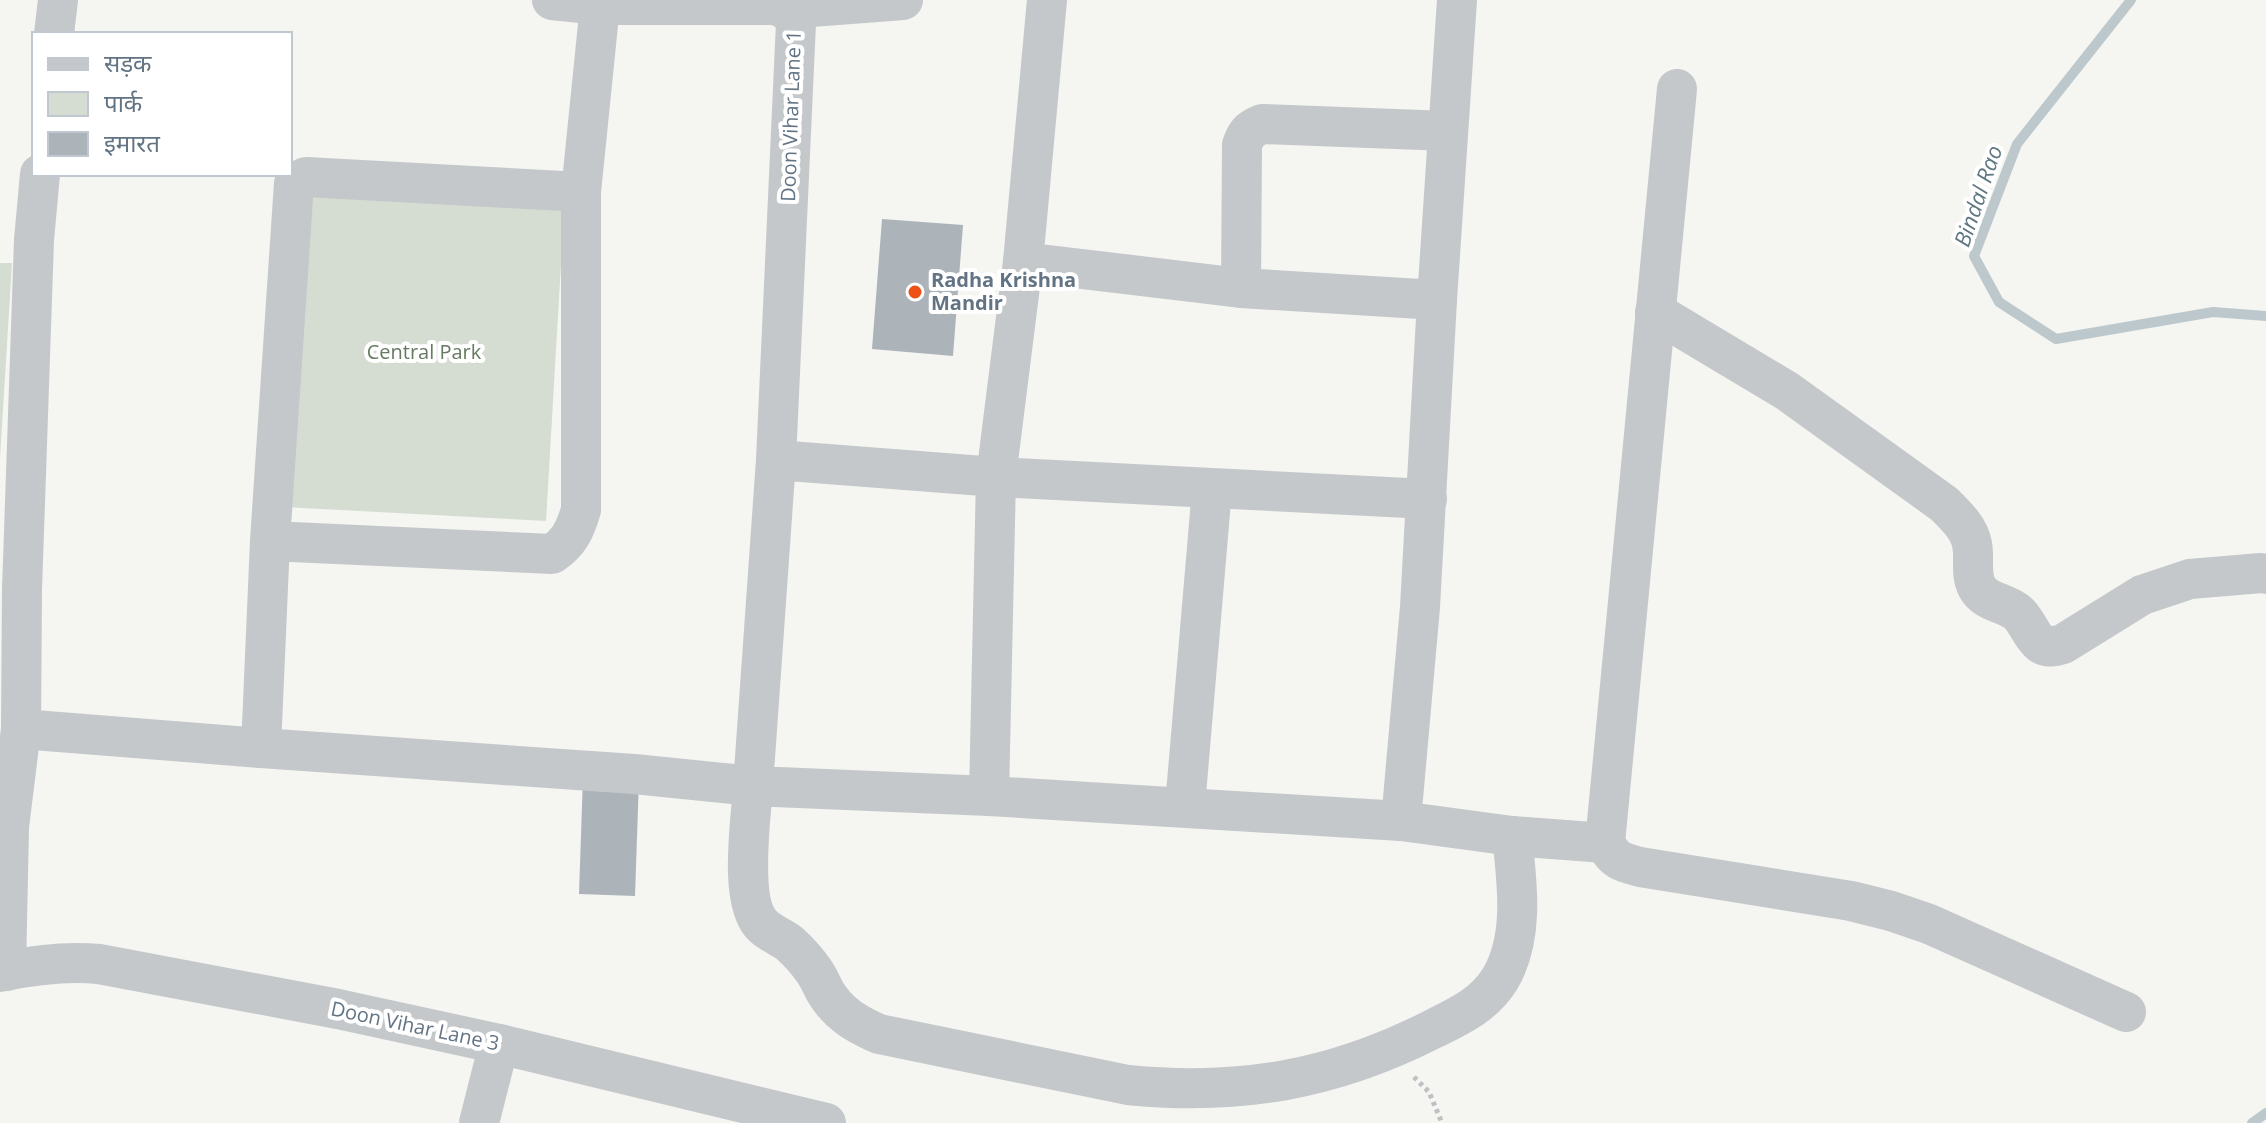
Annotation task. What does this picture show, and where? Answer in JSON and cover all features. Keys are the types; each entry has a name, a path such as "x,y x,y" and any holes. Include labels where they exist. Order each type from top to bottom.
{"street":[{"path":"54,32 58,0"},
{"name":"Doon Vihar Lane 1","path":"552,0 600,5 775,5 785,9 796,23 776,460 748,890 754,914 762,925 803,958 842,1014 855,1024 879,1034 1128,1085 1218,1089 1284,1082 1339,1069 1467,1012 1486,997 1501,977 1512,945 1519,903 1512,836"},
{"path":"785,9 903,0"},
{"path":"989,796 996,477 1023,262 1047,0"},
{"path":"1401,821 1420,607 1457,0"},
{"path":"270,541 552,554 565,545 575,529 581,510 581,192 600,5"},
{"path":"1677,89 1605,843 1621,862 1851,901 1929,924 2126,1012"},
{"path":"1241,288 1242,145 1252,128 1262,124 1448,131"},
{"path":"3,971 5,827 21,729 11,589 17,239 39,176"},
{"path":"261,748 270,541 294,183 306,177 581,192"},
{"path":"1023,262 1241,288 1437,300"},
{"path":"1655,312 1787,391 1944,504 1962,522 1972,543 1973,571 1979,591 1990,600 2017,612 2039,643 2048,647 2063,644 2142,595 2190,579 2266,574"},
{"path":"776,460 996,477 1427,499"},
{"path":"1185,806 1212,489"},
{"path":"21,729 634,774 753,786 1185,806 1401,821 1512,836 1605,843"},
{"name":"Doon Vihar Lane 3","path":"3,971 48,964 99,964 338,1009 499,1044 826,1123"},
{"path":"479,1123 499,1044"}],"path":[{"path":"1389,1049 1429,1092 1442,1123"}],"green space":[{"name":"Central Park","path":"302,182 565,196 546,521 284,507"},
{"path":"0,263 12,263 0,458"}],"building":[{"path":"882,219 963,225 953,356 872,349"},
{"path":"583,776 639,778 635,896 579,894"}],"waterway":[{"name":"Bindal Rao","path":"2131,0 2017,144 1974,256 1999,302 2056,339 2213,312 2266,316"},
{"name":"Bindal Rao","path":"2252,1123 2266,1113"}],"place":[{"name":"Radha Krishna Mandir","path":"915,292"}]}
